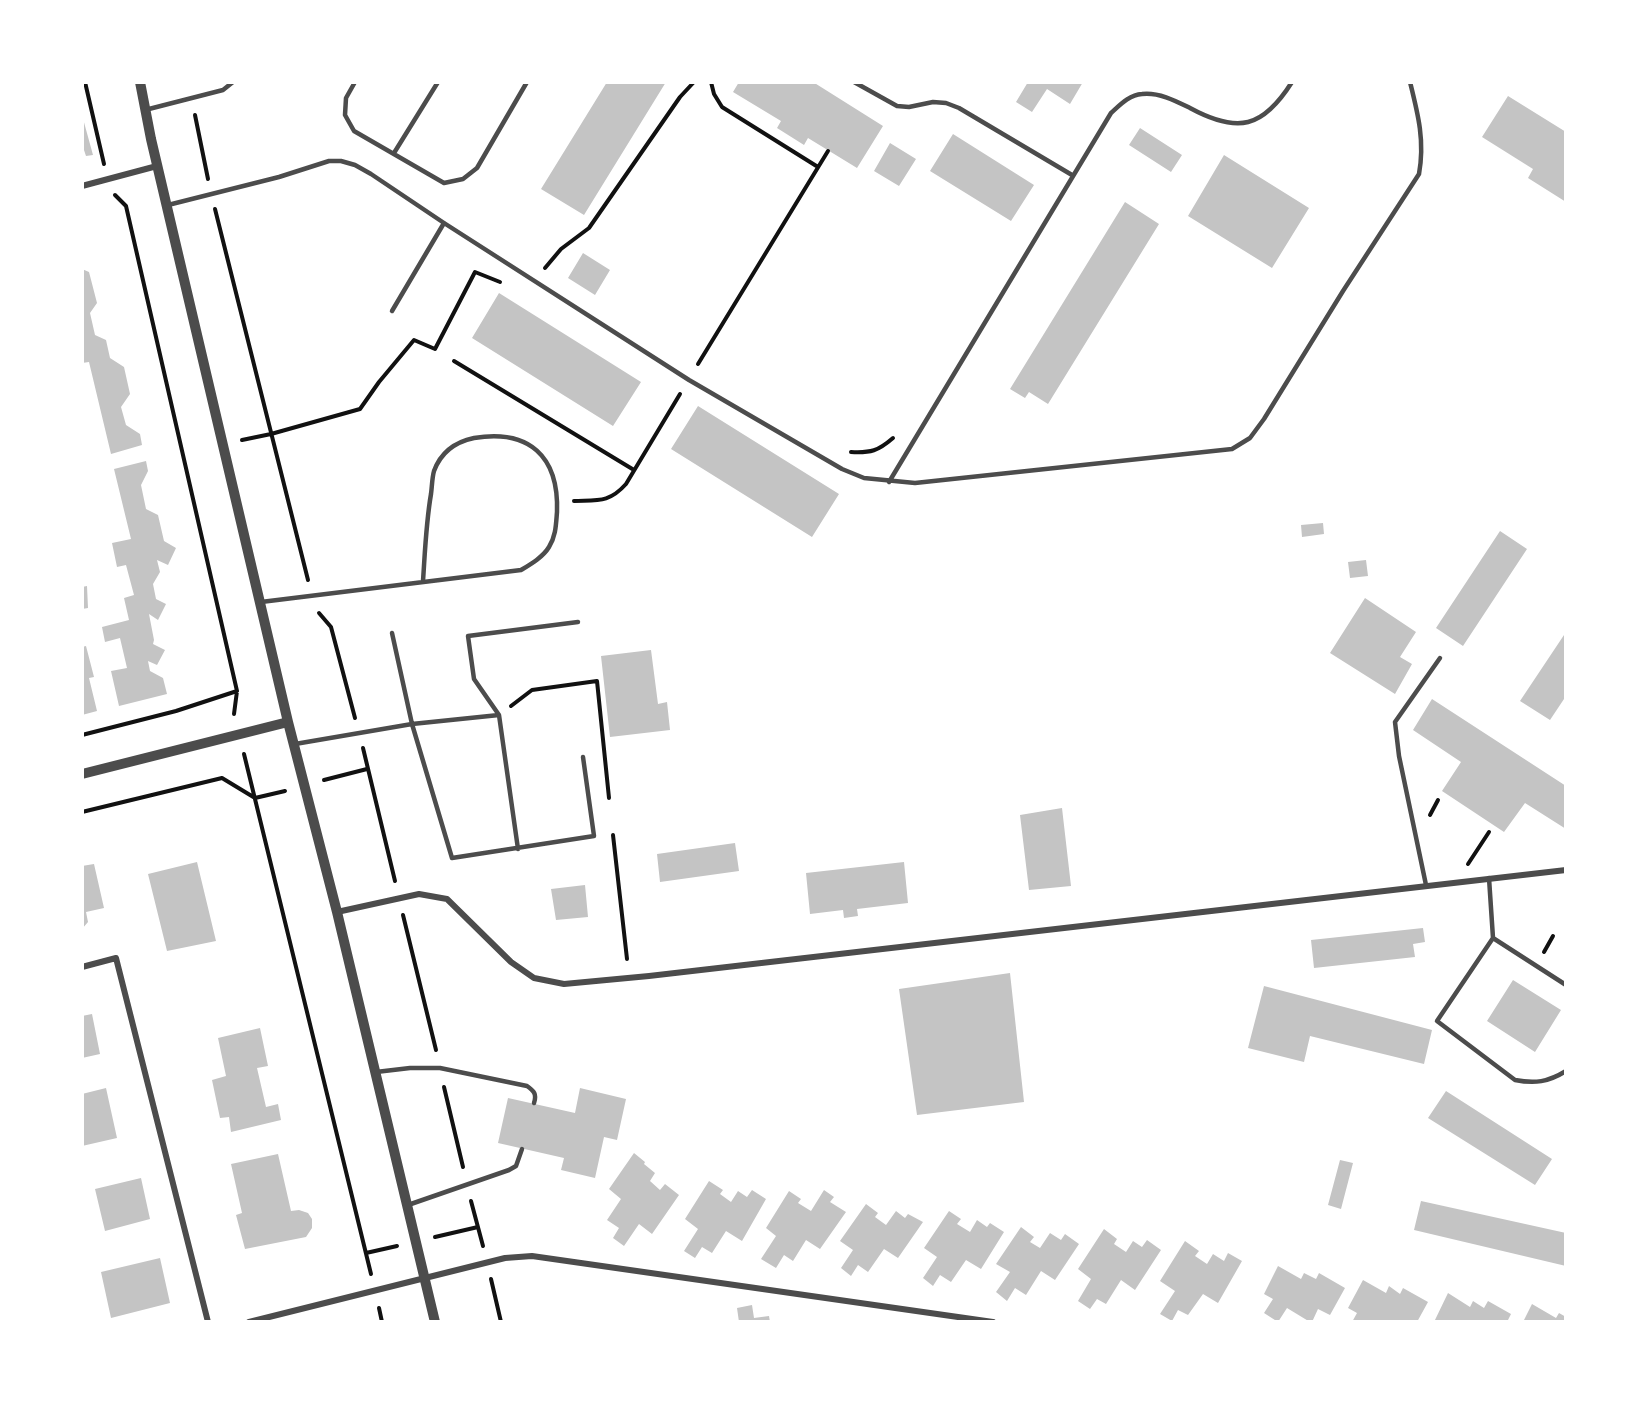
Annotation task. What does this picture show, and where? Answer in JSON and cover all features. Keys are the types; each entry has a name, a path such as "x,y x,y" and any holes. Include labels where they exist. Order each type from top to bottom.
{"street":[{"path":"140,82 288,722 337,912 435,1322"},
{"path":"82,186 158,166"},
{"path":"82,774 288,722"},
{"path":"337,912 419,894 447,899 511,962 534,978 564,984 1566,870"},
{"path":"82,967 116,958 208,1322"},
{"path":"249,1322 505,1258 532,1256 993,1322"}],"lane":[{"path":"146,110 223,90 233,82"},
{"path":"355,82 346,98 345,115 354,131 444,183 464,179 477,168 527,82"},
{"path":"394,153 438,82"},
{"path":"854,82 897,106 933,102 946,103 959,108 1072,175"},
{"path":"889,482 1111,113 1128,98 1142,94 1157,94 1206,117 1225,123 1241,123 1255,120 1268,113 1281,100 1292,82"},
{"path":"168,205 279,177 329,161 341,161 371,174 444,224 688,380 842,469 864,478 915,483 1232,449 1250,438 1264,420 1343,291 1419,174 1423,153 1419,120 1410,82"},
{"path":"392,311 444,224"},
{"path":"261,602 521,570 536,561 549,547 556,531 557,501 553,473 544,457 528,444 511,437 489,436 460,441 446,452 434,471 423,581"},
{"path":"518,849 499,715 474,679 468,636 578,622"},
{"path":"392,633 412,724 452,858 594,836 583,757"},
{"path":"1426,885 1399,756 1395,722 1440,658"},
{"path":"295,744 412,724 499,715"},
{"path":"1489,878 1493,938 1437,1021 1515,1080 1531,1083 1547,1080 1566,1071"},
{"path":"1493,938 1566,985"},
{"path":"376,1072 410,1068 440,1068 527,1086 534,1091 536,1097 534,1103"},
{"path":"408,1205 509,1170 516,1166 522,1149"}],"path":[{"path":"85,82 110,190 126,206 237,691 234,716"},
{"path":"224,444 271,434 360,409 414,340 435,349 475,272 504,284 534,282 561,249 588,228 680,98 694,82"},
{"path":"711,82 714,94 722,107 818,167"},
{"path":"191,98 211,194 312,596 318,612 331,627 359,732 501,1322"},
{"path":"557,501 607,500 618,493 828,151"},
{"path":"454,361 634,470"},
{"path":"697,365 707,371"},
{"path":"842,450 867,453 881,448 894,436"},
{"path":"82,735 176,711 237,691"},
{"path":"244,752 382,1322"},
{"path":"323,780 367,769"},
{"path":"82,812 222,778 255,798 292,789"},
{"path":"1455,882 1490,832"},
{"path":"430,1238 478,1227"},
{"path":"366,1253 400,1245"}],"building":[{"path":"607,82 666,82 584,215 541,189"},
{"path":"739,82 813,82 883,126 857,168 808,138 804,145 777,128 781,121 733,92"},
{"path":"1028,82 1083,82 1070,104 1047,89 1032,112 1016,102"},
{"path":"1508,96 1566,132 1566,202 1528,178 1533,169 1482,137"},
{"path":"82,115 93,155 86,156 82,144"},
{"path":"1140,128 1182,155 1171,172 1129,145"},
{"path":"953,134 1034,185 1011,221 930,171"},
{"path":"890,143 916,159 899,186 874,171"},
{"path":"1224,155 1309,208 1272,268 1188,216"},
{"path":"1125,202 1159,224 1048,404 1029,392 1025,398 1010,389"},
{"path":"583,253 610,270 595,295 568,278"},
{"path":"82,269 89,272 97,303 90,313 95,335 106,340 110,358 124,367 130,394 121,407 126,425 140,434 142,445 111,454 89,362 82,363"},
{"path":"499,293 641,382 613,426 472,338"},
{"path":"698,406 839,494 812,537 671,449"},
{"path":"146,461 148,471 141,485 146,509 158,515 164,541 176,548 168,565 157,560 160,572 153,584 156,599 166,604 158,620 149,614 153,644 165,650 157,665 148,661 150,671 163,678 167,694 119,706 111,671 127,668 120,638 105,642 102,627 129,620 124,598 134,595 126,565 117,567 112,543 131,539 114,469"},
{"path":"1323,523 1324,534 1302,537 1301,525"},
{"path":"1500,531 1527,549 1463,646 1436,628"},
{"path":"1366,560 1368,576 1350,578 1348,562"},
{"path":"87,586 88,608 82,609 82,587"},
{"path":"1365,598 1416,632 1400,657 1412,664 1395,694 1330,653"},
{"path":"1566,632 1566,696 1550,720 1520,701"},
{"path":"86,646 94,677 89,678 97,711 82,715 82,647"},
{"path":"651,650 658,704 667,702 670,730 610,737 601,656"},
{"path":"1432,699 1566,786 1566,829 1525,803 1504,832 1442,791 1461,762 1413,730"},
{"path":"1062,808 1071,886 1029,890 1020,815"},
{"path":"735,843 739,871 660,882 657,854"},
{"path":"197,862 216,941 167,951 148,874"},
{"path":"904,862 908,903 857,909 858,916 844,918 843,910 810,914 806,873"},
{"path":"94,864 104,908 86,912 88,922 82,929 82,866"},
{"path":"585,885 588,917 556,920 551,889"},
{"path":"1423,928 1425,942 1413,944 1415,957 1314,968 1311,940"},
{"path":"1010,973 1024,1102 917,1115 899,989"},
{"path":"1513,980 1561,1010 1535,1052 1487,1021"},
{"path":"1264,986 1432,1030 1424,1064 1310,1036 1304,1062 1248,1048"},
{"path":"92,1014 100,1054 82,1058 82,1016"},
{"path":"260,1028 268,1066 257,1068 266,1107 278,1104 281,1120 231,1132 229,1117 220,1118 212,1080 226,1076 218,1038"},
{"path":"106,1088 117,1138 82,1146 82,1094"},
{"path":"580,1088 626,1099 617,1140 604,1137 595,1178 561,1170 564,1158 498,1143 508,1098 575,1113"},
{"path":"1446,1091 1552,1159 1535,1185 1428,1118"},
{"path":"634,1153 655,1173 650,1181 660,1190 665,1184 679,1195 652,1234 639,1224 624,1246 613,1238 619,1228 607,1220 621,1199 609,1189"},
{"path":"278,1154 291,1211 299,1210 308,1213 312,1219 312,1228 306,1237 245,1249 236,1215 242,1213 231,1164"},
{"path":"1340,1160 1353,1163 1341,1209 1328,1205"},
{"path":"141,1178 150,1219 105,1231 95,1189"},
{"path":"709,1181 723,1190 720,1194 731,1202 738,1191 747,1197 752,1190 766,1199 742,1241 726,1231 712,1253 702,1247 695,1258 684,1251 698,1229 685,1219"},
{"path":"824,1190 834,1197 830,1202 846,1212 820,1249 806,1240 793,1261 784,1255 776,1268 761,1259 776,1236 766,1228 789,1191 801,1199 798,1203 811,1211"},
{"path":"1421,1201 1566,1233 1566,1266 1414,1230"},
{"path":"866,1204 878,1213 875,1217 886,1225 896,1211 905,1218 908,1214 923,1222 898,1258 884,1249 868,1272 858,1265 851,1276 841,1268 853,1250 840,1241"},
{"path":"949,1211 961,1219 957,1224 970,1232 977,1220 987,1227 990,1223 1004,1232 981,1269 966,1260 951,1282 940,1275 933,1286 923,1278 937,1257 924,1248"},
{"path":"1021,1227 1034,1237 1030,1242 1040,1248 1050,1233 1061,1240 1065,1234 1079,1244 1055,1280 1041,1271 1026,1295 1015,1288 1007,1301 996,1292 1010,1272 996,1264"},
{"path":"1104,1229 1117,1239 1114,1244 1126,1252 1133,1241 1142,1247 1147,1240 1161,1250 1135,1290 1121,1280 1106,1304 1097,1299 1090,1309 1078,1301 1091,1279 1078,1269"},
{"path":"1185,1241 1199,1251 1195,1256 1207,1264 1213,1254 1224,1261 1228,1253 1242,1261 1218,1303 1203,1294 1188,1315 1178,1310 1172,1321 1160,1314 1175,1291 1160,1281"},
{"path":"160,1258 170,1303 111,1318 101,1272"},
{"path":"1278,1266 1301,1279 1304,1273 1316,1279 1319,1273 1345,1288 1330,1315 1318,1309 1310,1322 1287,1308 1278,1322 1264,1313 1273,1299 1264,1294"},
{"path":"1363,1280 1386,1293 1389,1286 1400,1294 1403,1288 1428,1302 1417,1322 1352,1322 1357,1313 1348,1308"},
{"path":"1448,1293 1470,1307 1473,1301 1484,1308 1488,1301 1511,1314 1507,1322 1434,1322"},
{"path":"1532,1304 1556,1318 1559,1313 1566,1317 1566,1322 1523,1322"},
{"path":"752,1305 754,1318 769,1316 770,1322 739,1322 737,1308"}]}
